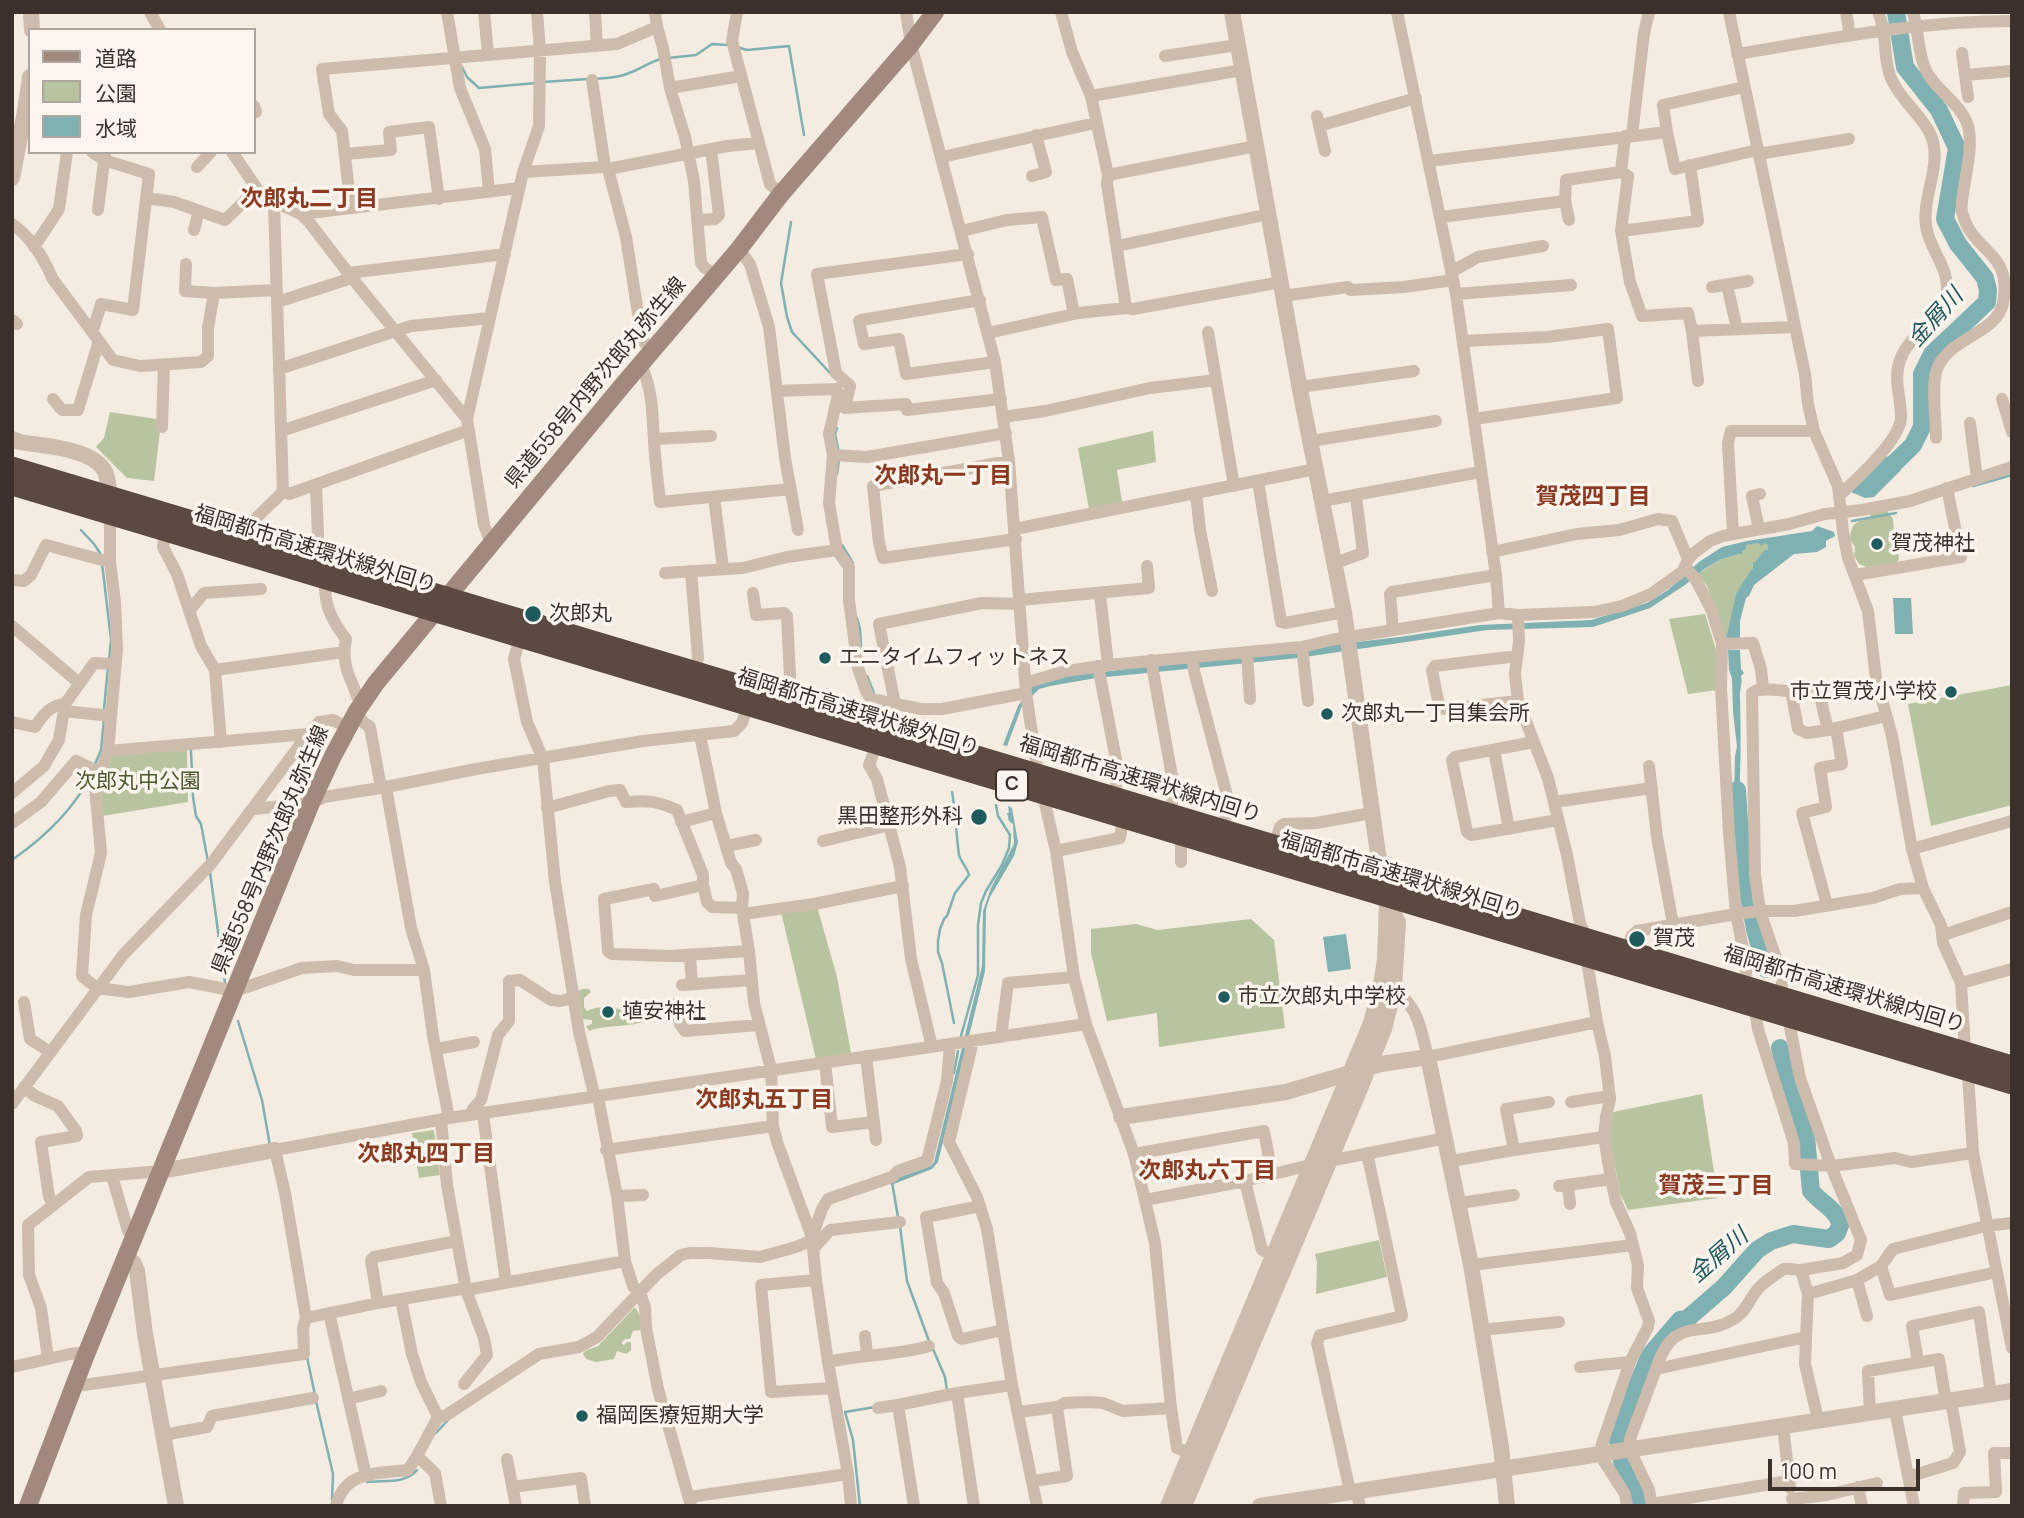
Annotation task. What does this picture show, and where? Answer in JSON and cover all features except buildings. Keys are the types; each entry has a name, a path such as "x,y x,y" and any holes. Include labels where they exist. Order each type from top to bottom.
{"highway":[{"name":"福岡都市高速環状線内回り","path":"12,467 2012,1066"},
{"name":"福岡都市高速環状線外回り","path":"12,485 2012,1084"},
{"path":"1740,983 2012,1053"},
{"path":"1685,986 1728,1007 2012,1098"}],"main road":[{"name":"県道558号内野次郎丸弥生線","path":"28,1506 85,1357 311,803 355,714 383,674 935,12"}],"street":[{"path":"150,12 159,28"},
{"path":"447,12 458,56 460,88 485,149 489,192"},
{"path":"484,12 488,54"},
{"path":"491,544 484,525 468,424 519,188 539,126 540,50 537,12"},
{"path":"594,12 597,46"},
{"path":"655,12 670,88 680,118 694,181 701,263 715,275"},
{"path":"737,12 733,47 770,184 781,194"},
{"path":"906,12 911,44 995,362 1009,461 1026,688 1074,977 1086,1024 1134,1154 1155,1243 1177,1448 1190,1453"},
{"path":"1061,12 1072,52 1091,96 1108,175 1107,184 1126,307"},
{"path":"1184,1506 1384,1028 1394,989 1398,922 1387,901 1381,875 1344,612 1231,12"},
{"path":"1397,12 1456,294 1496,575 1499,613"},
{"path":"1621,172 1649,12"},
{"path":"1729,12 1805,374 1814,430 1840,495 1849,558 1868,611 1874,666 1892,736 1913,849 1923,888 1936,909 1943,943 1961,983 1973,1153 2012,1348"},
{"path":"1846,12 1850,35"},
{"path":"1840,495 1896,437 1901,416 1896,383 1900,359 1911,340 1943,306 1947,288 1945,274 1929,242 1925,218 1935,154 1933,142 1893,83 1886,63 1884,31 1878,12"},
{"path":"1913,12 1928,74 1961,112 1968,127 1970,146 1961,211 1965,223 1998,261 2004,272 2005,286 2003,305 1998,316 1946,352 1938,365 1934,378 1936,438"},
{"path":"1737,54 1917,26 1967,21 2012,21"},
{"path":"351,208 342,131 329,114 322,69 617,44 657,27"},
{"path":"1165,56 1237,45"},
{"path":"1962,53 1968,97"},
{"path":"1091,96 1242,70"},
{"path":"1965,75 2012,71"},
{"path":"670,88 741,76"},
{"path":"592,80 607,168 626,237 646,357 654,416 660,502 791,489"},
{"path":"1744,87 1663,105 1675,169 1758,152 1849,139"},
{"path":"1325,151 1318,121 1416,98"},
{"path":"12,178 28,113"},
{"path":"942,157 1095,123"},
{"path":"345,154 391,150 389,132 429,127 439,199"},
{"path":"1429,161 1667,132"},
{"path":"1032,176 1045,172 1036,135"},
{"path":"523,172 607,168 759,142"},
{"path":"1108,175 1256,146"},
{"path":"697,220 715,219 719,215 711,149"},
{"path":"34,247 58,209 67,154"},
{"path":"197,167 209,154"},
{"path":"233,154 262,196 301,214 309,222 468,424"},
{"path":"53,399 62,410 78,410 101,304 133,310 149,174 105,156 98,210"},
{"path":"1621,231 1698,221 1690,165"},
{"path":"1569,220 1565,201 1566,180 1621,172 1628,176 1621,231 1630,282 1642,316 1688,313 1698,381"},
{"path":"301,214 519,188"},
{"path":"146,198 174,202 225,220 257,189"},
{"path":"1441,217 1565,201"},
{"path":"250,536 257,517 283,492 274,203"},
{"path":"194,230 198,211"},
{"path":"1117,246 1269,214"},
{"path":"962,231 1007,220 1042,218 1056,281 1067,279 1074,314"},
{"path":"12,224 46,263 52,278 113,360 140,366 201,362 208,356 208,328 214,293"},
{"path":"988,333 1074,314 1282,289 1348,287 1350,290 1404,286 1452,276 1478,257 1543,246"},
{"path":"739,249 750,264 769,327 785,458 798,530"},
{"path":"186,264 185,291 277,296 350,276 505,254"},
{"path":"968,254 817,274 836,373 850,386 845,408 905,404 907,410 1001,399"},
{"path":"1712,287 1748,281"},
{"path":"1456,294 1571,285"},
{"path":"1727,285 1737,329"},
{"path":"980,300 859,321 864,344 899,339 906,374 995,362"},
{"path":"279,369 394,330 489,318"},
{"path":"1692,331 1795,327"},
{"path":"1463,341 1547,337 1608,329 1617,398 1474,419"},
{"path":"1208,332 1234,486"},
{"path":"162,427 164,365"},
{"path":"1300,387 1414,371"},
{"path":"281,431 436,380"},
{"path":"1003,417 1045,411 1150,388 1216,380"},
{"path":"777,391 836,389 838,395 829,434 838,456 828,503 837,550 849,567 849,600 858,668 866,691 872,699 921,709 942,709 1026,688 1044,676 1102,670 1151,660 1302,647 1499,613 1518,615 1594,612 1622,606 1651,594 1683,571 1687,563 1710,541 1733,533 1788,524 1825,514 1910,501 2012,467"},
{"path":"2002,399 2012,432"},
{"path":"1311,441 1436,421"},
{"path":"1970,423 1976,479"},
{"path":"283,492 289,494 316,485 468,424"},
{"path":"1733,533 1728,443 1731,431 1814,430"},
{"path":"838,456 867,457 1006,433"},
{"path":"654,439 711,436"},
{"path":"12,439 75,452 95,461 105,472 109,492 110,562 117,649 109,664 105,716 108,751 94,769 101,853 86,915 82,976 97,988 129,992 189,982 235,991 302,968 337,966 354,970 424,970"},
{"path":"1009,461 873,486 883,558 1015,534 1316,469"},
{"path":"1322,501 1480,472"},
{"path":"1258,481 1281,622 1344,612"},
{"path":"316,485 316,554"},
{"path":"1730,488 1743,487 1756,495 1759,529"},
{"path":"1855,575 1961,557 1947,488"},
{"path":"1196,494 1212,591"},
{"path":"1335,563 1363,553 1356,496"},
{"path":"714,497 723,568"},
{"path":"1492,552 1577,534 1619,530 1658,519 1672,521 1687,563 1712,611 1722,644 1721,688 1731,876 1747,968 1740,983"},
{"path":"165,533 163,547 177,574 201,646 215,670 221,742"},
{"path":"12,580 24,582 32,575 46,545 110,562"},
{"path":"665,573 743,568 787,557 837,550"},
{"path":"895,704 879,624 982,603 1020,602 1149,588 1147,566"},
{"path":"691,571 698,658 695,670"},
{"path":"1393,630 1392,592 1496,575"},
{"path":"325,582 325,595 332,621 346,639 344,652 347,675 357,699 355,714"},
{"path":"189,611 204,593 261,589"},
{"path":"753,593 756,615 783,613 787,616 790,677 786,698"},
{"path":"1100,594 1102,670 1119,775 1113,795"},
{"path":"1518,615 1519,641 1515,674 1518,701 1548,778 1580,923 1585,935"},
{"path":"12,626 79,682"},
{"path":"520,638 514,659 527,722 543,759 555,882 573,998 617,1196 625,1261 633,1286 640,1293 645,1307 646,1328 658,1389 690,1501 848,1474"},
{"path":"1722,644 1754,643 1763,689"},
{"path":"1302,647 1308,701"},
{"path":"215,670 344,652"},
{"path":"1247,653 1250,699"},
{"path":"1517,656 1435,666 1433,670 1439,705 1444,709 1518,701"},
{"path":"1193,658 1194,671 1229,803 1223,827"},
{"path":"1151,660 1175,793 1169,812"},
{"path":"12,793 44,765 58,740 64,707 79,682 94,663 109,664"},
{"path":"1780,994 1783,979 1760,911 1755,875 1752,693 1756,690 1818,688 1832,729 1842,764 1820,768 1826,807 1802,813 1827,905"},
{"path":"1789,691 1798,729 1807,733 1886,716"},
{"path":"865,721 880,701"},
{"path":"12,722 35,727 44,712 56,705 105,716"},
{"path":"254,808 311,803 324,797 643,741 734,731 742,723 747,706"},
{"path":"12,1104 123,955 209,867 308,734 319,722 355,714"},
{"path":"355,714 370,727 411,928 424,970 445,1119 447,1185 466,1290 484,1338 487,1354 466,1376"},
{"path":"108,751 308,734"},
{"path":"700,735 716,813 743,893 742,911 750,951 754,1003 771,1069 773,1126 813,1242 816,1280 851,1506"},
{"path":"1534,742 1455,757 1452,760 1467,832 1471,835 1558,820"},
{"path":"876,746 869,765 877,779 890,825 903,886 911,959 932,1047"},
{"path":"1494,750 1509,829"},
{"path":"12,823 41,802 76,761 94,769"},
{"path":"1648,766 1657,837 1673,924"},
{"path":"1554,802 1652,788"},
{"path":"547,808 620,790 626,802 658,801 677,810 703,875 707,902 712,906 742,911 814,904 903,886"},
{"path":"681,822 716,813"},
{"path":"1275,843 1280,827 1284,824 1316,823 1372,813"},
{"path":"1055,851 1120,838 1123,820"},
{"path":"1913,849 2012,821"},
{"path":"823,841 890,825"},
{"path":"1181,839 1181,862"},
{"path":"726,846 756,840"},
{"path":"703,884 655,896 654,889 604,899 608,951 612,954 690,956 750,951"},
{"path":"1629,948 1631,937 1637,931 1736,914 1794,911 1873,898 1900,889 1923,888"},
{"path":"1168,1506 1371,1023 1381,985 1387,901"},
{"path":"1943,935 2012,912"},
{"path":"690,956 687,985 752,981"},
{"path":"1587,961 1610,1096 1604,1138 1611,1179 1616,1202 1633,1244 1637,1288 1649,1321 1630,1362 1600,1455 1625,1494 1627,1506"},
{"path":"1961,983 2012,968"},
{"path":"1001,1037 1007,984 1074,977"},
{"path":"506,1283 473,1109 481,1100 498,1035 509,1021 509,981 520,980 551,1000 573,998"},
{"path":"1394,989 1410,1003 1417,1014 1446,1138 1471,1265 1501,1447 1507,1506"},
{"path":"24,1002 30,1039 50,1052"},
{"path":"676,1004 680,1024 685,1031 759,1025"},
{"path":"1755,1010 1758,1029 1794,1143 1796,1164 1825,1165 1895,1158 1911,1162 1973,1153"},
{"path":"1121,1117 1286,1092 1381,1064 1597,1022"},
{"path":"1789,1022 1800,1078 1825,1165 1861,1240 1857,1255 1843,1264 1801,1270 1784,1269 1758,1289 1736,1319 1716,1326 1685,1331 1675,1337 1663,1352 1630,1439 1630,1450 1652,1505 1789,1481"},
{"path":"48,1359 41,1308 29,1275 28,1225 89,1177 162,1171 476,1114 1086,1024"},
{"path":"974,1041 949,1142 980,1206 1037,1506"},
{"path":"436,1049 474,1042"},
{"path":"813,1242 828,1199 892,1177 898,1171 927,1161 947,1081 950,1044"},
{"path":"866,1056 876,1140"},
{"path":"825,1062 832,1127 874,1122"},
{"path":"24,1087 36,1096 58,1105 76,1131 76,1136 41,1142 49,1197 54,1205"},
{"path":"1571,1102 1610,1096"},
{"path":"1514,1150 1506,1109 1549,1102"},
{"path":"607,1150 773,1126"},
{"path":"1134,1154 1264,1131 1272,1174"},
{"path":"1329,1161 1446,1138"},
{"path":"1451,1161 1604,1138"},
{"path":"75,1383 84,1385 304,1354 305,1322 285,1193 271,1151"},
{"path":"1355,1495 1317,1343 1320,1335 1402,1316 1367,1153"},
{"path":"1145,1200 1245,1181 1310,1165"},
{"path":"112,1176 128,1231 134,1236"},
{"path":"1570,1204 1564,1186 1611,1179"},
{"path":"1245,1181 1262,1250 1274,1256"},
{"path":"617,1196 643,1195"},
{"path":"1460,1203 1514,1195"},
{"path":"980,1206 926,1217 937,1283 944,1293 958,1336 962,1339 1003,1330"},
{"path":"336,1506 340,1491 354,1479 408,1470 438,1418 539,1354 579,1347 597,1337 657,1274 681,1255 690,1253 768,1256 813,1242 830,1230 900,1222"},
{"path":"1808,1294 1857,1280 1881,1266 1893,1249 1986,1226 2012,1223"},
{"path":"378,1303 372,1260 374,1257 457,1241"},
{"path":"1471,1265 1633,1244"},
{"path":"126,1259 133,1262 137,1271 145,1334 176,1506"},
{"path":"305,1322 329,1313 378,1303 625,1261"},
{"path":"1881,1266 1890,1295 1997,1272"},
{"path":"1801,1270 1808,1294 1805,1364 1818,1419"},
{"path":"816,1280 761,1284 771,1392 832,1388"},
{"path":"1857,1280 1867,1316"},
{"path":"401,1299 415,1364 438,1418"},
{"path":"1918,1362 1912,1326 1979,1312 1991,1394"},
{"path":"329,1313 366,1476"},
{"path":"1481,1329 1559,1322"},
{"path":"864,1336 867,1354"},
{"path":"1656,1369 1806,1337"},
{"path":"828,1362 867,1354 906,1353 929,1346"},
{"path":"12,1367 78,1353 85,1357"},
{"path":"1870,1413 1868,1371 1939,1359 1960,1452 1953,1463 1908,1477"},
{"path":"1580,1367 1630,1362"},
{"path":"877,1408 1012,1384"},
{"path":"348,1399 381,1391"},
{"path":"1259,1506 1355,1495 1818,1419 2012,1391"},
{"path":"957,1393 974,1506"},
{"path":"163,1435 207,1427 212,1416 313,1398"},
{"path":"1019,1412 1057,1407 1065,1403 1088,1402 1103,1403 1124,1410 1171,1408"},
{"path":"898,1405 914,1506"},
{"path":"1033,1481 1067,1476 1057,1407"},
{"path":"1895,1410 1914,1506"},
{"path":"1783,1425 1793,1503 1877,1483"},
{"path":"1963,1506 1964,1493 1996,1492 1994,1453 2012,1453"},
{"path":"417,1456 435,1473 441,1506"},
{"path":"507,1459 516,1506"},
{"path":"512,1487 581,1478 585,1506"},
{"path":"1858,1487 1861,1506"}],"green space":[{"path":"110,412 156,419 160,431 154,481 127,478 96,447 104,438"},
{"path":"1153,431 1156,462 1117,470 1122,502 1089,509 1078,448"},
{"path":"1887,511 1893,519 1894,531 1903,542 1898,551 1897,563 1869,568 1859,564 1854,556 1855,547 1850,540 1853,526 1871,518 1870,514"},
{"path":"1759,542 1769,544 1770,549 1764,553 1726,640 1707,586 1698,574 1719,560 1740,554 1743,545"},
{"path":"1705,614 1716,650 1717,690 1688,694 1669,619"},
{"path":"2012,685 2012,805 1931,826 1908,704"},
{"name":"次郎丸中公園","path":"187,750 188,802 102,816 101,789 110,755"},
{"path":"817,906 837,977 851,1053 816,1059 781,912"},
{"path":"1251,919 1274,940 1285,1028 1159,1047 1157,1013 1107,1021 1091,953 1091,929 1136,924 1158,930"},
{"path":"589,989 591,992 584,998 587,1011 607,1007 644,1010 655,1015 650,1021 589,1031 586,1026 592,1024 592,1020 583,1019 578,991"},
{"path":"1702,1094 1718,1198 1628,1210 1620,1193 1609,1135 1613,1112"},
{"path":"434,1130 440,1175 419,1178 412,1133"},
{"path":"1379,1240 1387,1277 1316,1294 1315,1254"},
{"path":"634,1308 640,1316 640,1330 633,1331 630,1339 622,1342 624,1345 631,1342 631,1350 626,1353 617,1351 614,1359 596,1362 586,1359 583,1354 585,1351 598,1346"}],"water":[{"path":"1887,456 1901,470 1874,497 1865,498 1851,492"},
{"path":"1817,526 1834,532 1835,536 1826,541 1826,547 1817,552 1794,554 1754,585 1746,598 1740,621 1740,639 1726,640 1736,594 1753,569 1753,562 1768,550 1765,543 1762,546 1758,543 1746,545 1743,553 1719,560 1650,608 1593,627 1487,630 1298,658 1096,678 1050,686 1039,689 1022,706 1007,746 1003,745 1018,706 1031,687 1068,676 1480,625 1591,620 1647,603 1668,590 1699,562 1722,547 1812,531"},
{"path":"1893,598 1911,598 1913,634 1895,634"},
{"path":"1728,650 1740,650 1741,669 1744,673 1741,676 1740,695 1738,815 1734,795 1737,747"},
{"path":"1008,806 1012,808 1018,842 1014,856 986,909 985,971 938,1162 932,1169 891,1185 889,1181 931,1166 934,1162 982,966 983,911 991,888 1014,844 1013,824 1009,821"},
{"path":"1346,934 1351,969 1328,972 1323,937"}],"waterway":[{"name":"金屑川","path":"1879,478 1913,445 1922,427 1922,374 1932,354 1987,302 1988,290 1985,278 1958,244 1945,219 1957,148 1939,110 1905,67 1896,12"},
{"path":"668,58 696,55 712,44 727,45"},
{"path":"737,47 747,50 789,46 804,135"},
{"path":"595,79 625,75 661,59"},
{"path":"462,67 467,77 479,88 536,83"},
{"path":"543,82 588,79"},
{"path":"791,222 781,283 787,317 792,332 832,375"},
{"path":"837,428 835,434 839,453"},
{"path":"837,474 839,459"},
{"path":"1973,486 2012,475"},
{"path":"1852,521 1896,513"},
{"path":"81,530 100,553"},
{"path":"842,545 853,563"},
{"path":"102,563 111,639 109,661"},
{"path":"857,618 861,646"},
{"path":"104,709 108,667"},
{"path":"867,676 874,693"},
{"path":"95,764 101,750 104,719"},
{"path":"191,751 193,797 208,862"},
{"path":"12,860 58,822 77,799 92,773"},
{"name":"金屑川","path":"1737,790 1744,869 1755,929 1766,969"},
{"path":"952,792 959,855 969,875 955,893 940,929 938,941 938,952 954,1023"},
{"path":"961,1036 978,975 981,903 1009,848 1010,835 998,816 996,805"},
{"path":"210,872 225,983"},
{"path":"238,1021 262,1100 270,1146"},
{"name":"金屑川","path":"1638,1506 1623,1466 1618,1442 1626,1412 1650,1355 1680,1320 1687,1319 1724,1287 1757,1250 1771,1241 1793,1234 1829,1239 1837,1233 1841,1223 1834,1212 1811,1191 1806,1136 1780,1048"},
{"path":"954,1073 958,1051"},
{"path":"892,1182 898,1217"},
{"path":"900,1226 907,1281 929,1341"},
{"path":"933,1349 945,1377 947,1391"},
{"path":"307,1357 315,1395"},
{"path":"316,1401 333,1474 332,1500"},
{"path":"860,1506 853,1440 845,1412 875,1407"},
{"path":"436,1433 448,1420"},
{"path":"367,1482 407,1478 417,1470"}],"place":[{"name":"賀茂神社","path":"1877,544"},
{"name":"次郎丸","path":"533,614"},
{"name":"エニタイムフィットネス","path":"825,658"},
{"name":"市立賀茂小学校","path":"1951,692"},
{"name":"次郎丸一丁目集会所","path":"1327,714"},
{"name":"黒田整形外科","path":"979,817"},
{"name":"賀茂","path":"1637,939"},
{"name":"市立次郎丸中学校","path":"1224,997"},
{"name":"埴安神社","path":"608,1012"},
{"name":"福岡医療短期大学","path":"582,1416"}],"district":[{"name":"次郎丸二丁目","path":"309,200"},
{"name":"次郎丸一丁目","path":"943,477"},
{"name":"賀茂四丁目","path":"1593,498"},
{"name":"次郎丸五丁目","path":"764,1101"},
{"name":"次郎丸四丁目","path":"426,1155"},
{"name":"次郎丸六丁目","path":"1207,1172"},
{"name":"賀茂三丁目","path":"1716,1187"}]}
